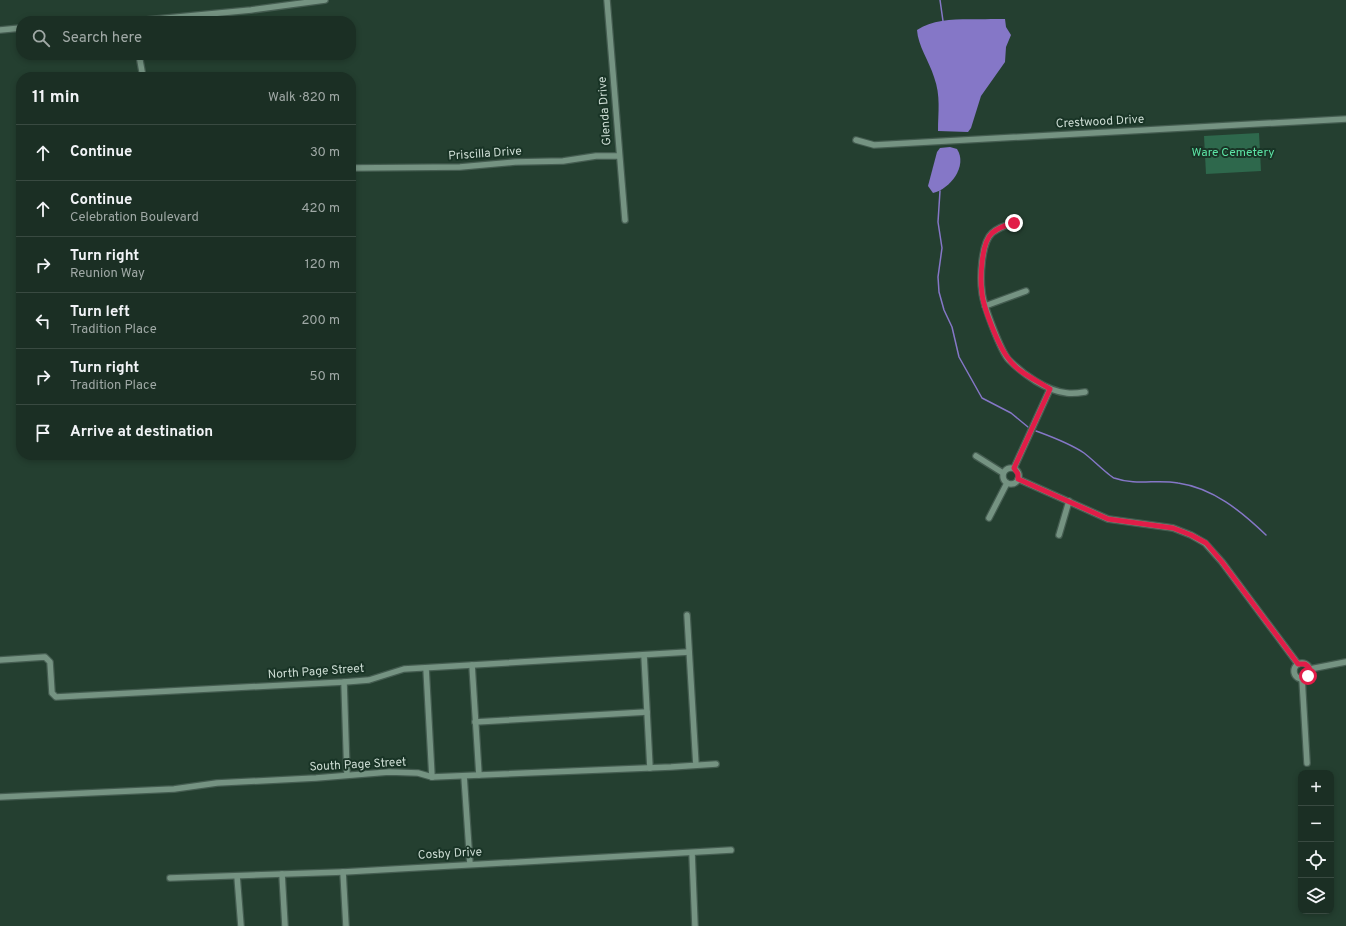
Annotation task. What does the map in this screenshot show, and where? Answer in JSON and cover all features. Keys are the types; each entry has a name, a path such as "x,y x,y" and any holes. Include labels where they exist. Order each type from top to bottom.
{"street":[{"path":"188,16 251,10 325,0"},
{"name":"Glenda Drive","path":"607,0 625,220"},
{"path":"0,30 16,28"},
{"path":"140,60 142,72"},
{"name":"Crestwood Drive","path":"856,140 874,145 1346,119"},
{"name":"Priscilla Drive","path":"356,168 460,167 515,162 562,161 596,156 619,156"},
{"path":"1014,223 991,234 983,250 982,292 985,306 1008,359 1023,372 1050,389 1066,393 1085,392"},
{"path":"985,306 1026,291"},
{"path":"1014,468 1050,389"},
{"path":"976,456 1003,473"},
{"path":"1003,473 1006,469 1014,468"},
{"path":"1014,468 1018,474 1018,479"},
{"path":"1003,473 1003,478 1007,483"},
{"path":"1007,483 1014,483 1018,479"},
{"path":"1018,479 1108,519 1173,528 1206,543 1222,562 1298,664"},
{"path":"989,518 1007,483"},
{"path":"1059,535 1070,501"},
{"path":"686,615 696,765"},
{"name":"North Page Street","path":"0,660 45,657 50,662 52,694 56,697 344,682 369,680 404,669 689,652"},
{"path":"644,655 650,768"},
{"path":"1310,669 1346,662"},
{"path":"1298,664 1305,664 1310,669"},
{"path":"1298,664 1295,668 1295,673 1298,677 1302,678 1308,676 1310,669"},
{"path":"472,665 479,775"},
{"path":"426,668 432,777"},
{"path":"1302,678 1307,763"},
{"path":"344,682 347,774"},
{"path":"475,722 647,712"},
{"name":"South Page Street","path":"0,797 174,789 216,783 316,778 347,774 389,772 418,773 432,777 716,764"},
{"path":"464,776 470,864"},
{"name":"Cosby Drive","path":"170,878 343,872 731,850"},
{"path":"692,853 695,926"},
{"path":"343,872 346,926"},
{"path":"282,874 285,926"},
{"path":"237,876 241,926"}],"green space":[{"name":"Ware Cemetery","path":"1259,133 1261,171 1206,174 1204,136"}],"shaded area":[{"path":"962,19 1005,19 1006,27 1011,35 1006,47 1005,62 981,96 971,128 968,132 938,131 938,91 932,71 919,42 917,30 943,21"},
{"path":"950,147 957,149 960,156 959,169 951,182 939,191 933,193 928,186 937,152 940,148"}],"waterway":[{"path":"940,0 943,21"},
{"path":"940,191 938,222 942,248 938,277 939,292 944,310 952,327 959,357 982,398 1011,413 1028,427"},
{"path":"1036,431 1078,449 1114,478 1131,482 1178,483 1215,495 1247,517 1266,535"}],"route":[{"path":"1014,223 991,234 983,250 982,292 998,338 1008,359 1023,372 1050,389 1014,468 1018,472 1018,479 1108,519 1173,528 1206,543 1222,562 1298,664 1302,663 1309,667 1310,672 1308,676"}]}
